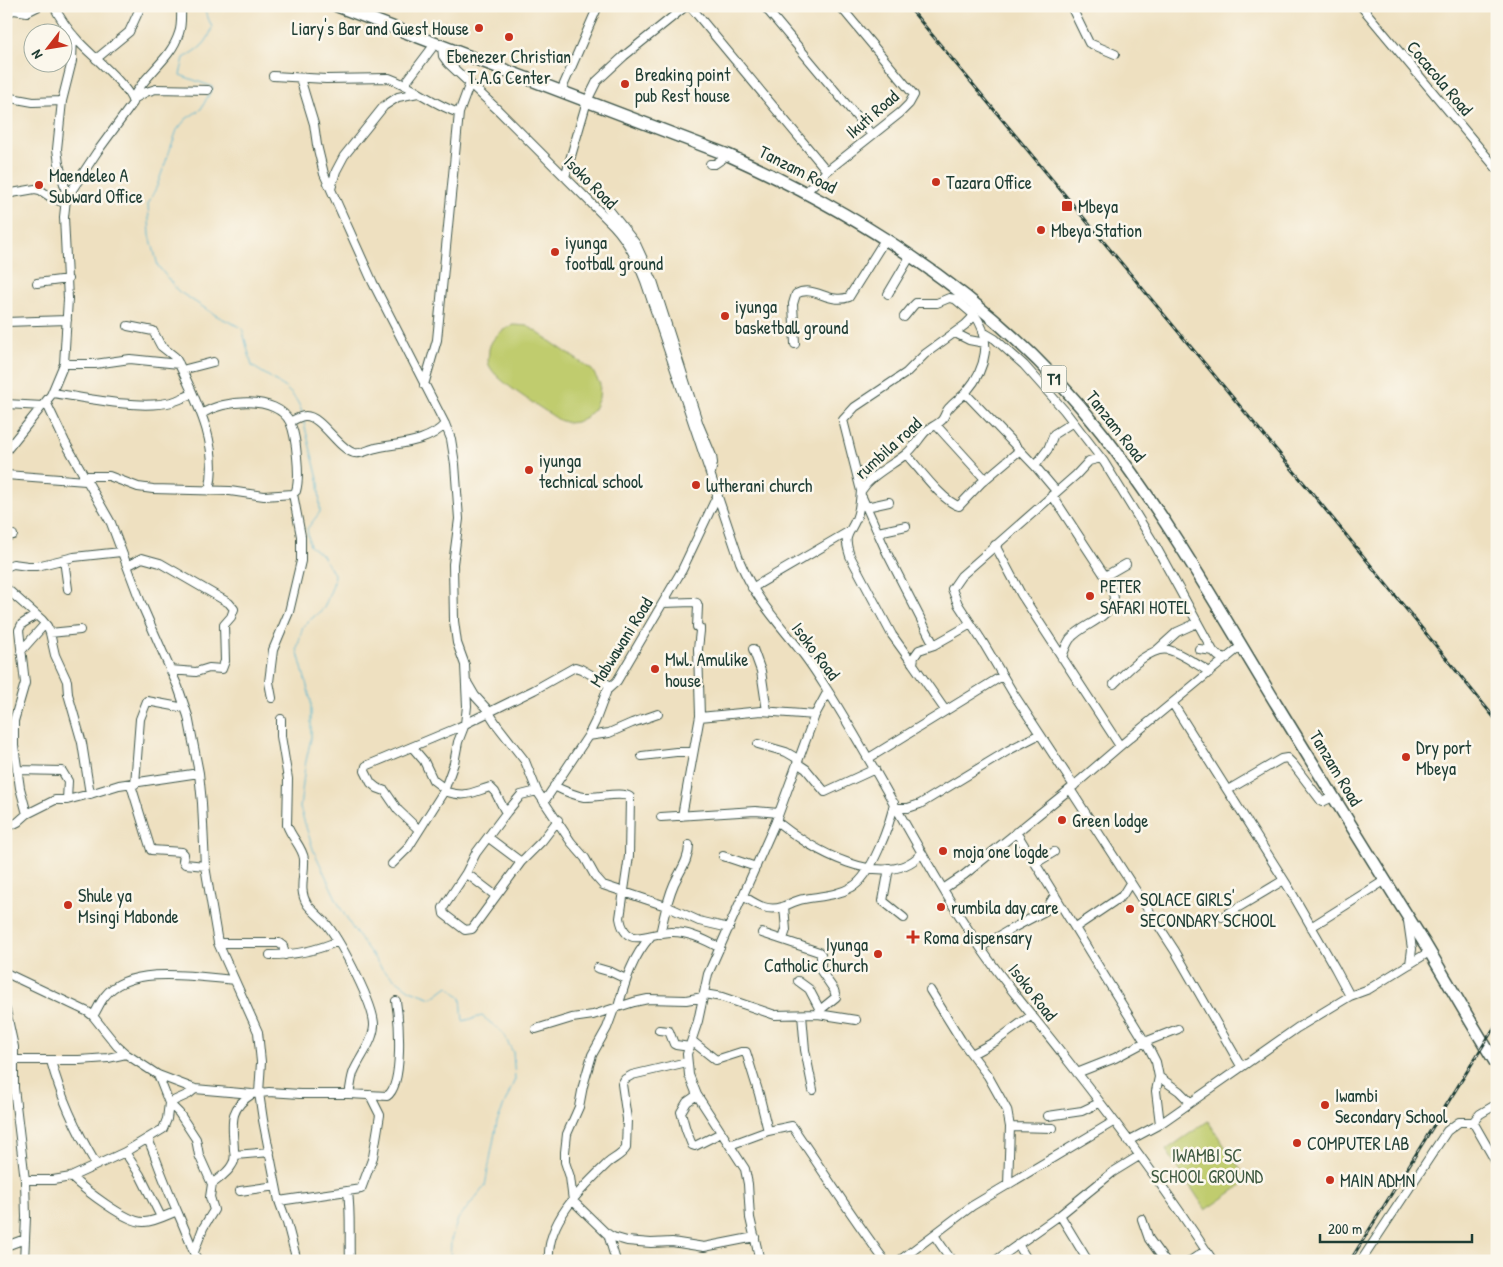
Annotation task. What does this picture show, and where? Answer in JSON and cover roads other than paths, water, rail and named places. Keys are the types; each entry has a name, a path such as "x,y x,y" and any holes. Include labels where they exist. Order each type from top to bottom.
{"highway":[{"name":"Tanzam Road","path":"337,6 728,155 806,192 886,238 957,288 974,311 1034,358 1102,433 1156,508 1497,1065"}],"street":[{"path":"6,13 14,10 27,12 39,6"},
{"path":"54,6 73,35 116,78 131,95 132,100"},
{"path":"96,59 129,32 141,6"},
{"path":"66,200 96,152 131,106 137,90 175,43 180,32 181,6"},
{"path":"561,91 598,6"},
{"path":"564,177 593,87 603,73 686,6"},
{"path":"690,6 827,172"},
{"path":"764,6 872,135"},
{"name":"Ikuti Road","path":"806,192 827,172 900,113 909,104 914,95 840,6"},
{"path":"1072,6 1089,42 1115,54"},
{"name":"Cocacola Road","path":"1361,6 1497,169"},
{"path":"6,451 53,393 64,364 68,279 65,230 66,200 58,157 58,122 72,61 73,35"},
{"path":"404,85 438,46"},
{"name":"Isoko Road","path":"438,46 448,63 620,233 634,255 645,281 740,562 752,588 774,621 804,655 828,691 869,758 943,889 980,947 1181,1212 1213,1261"},
{"path":"273,76 326,79 382,77 398,81 439,106 459,113"},
{"path":"300,78 314,124 322,169 373,283 445,424 453,448 459,519 453,564 454,621 457,642 464,661 468,706 465,724 444,790 408,848 392,864"},
{"path":"424,385 437,340 459,113 470,83"},
{"path":"132,100 156,89 208,90"},
{"path":"331,189 336,171 344,156 384,106 398,97 418,93"},
{"path":"6,97 33,102 62,101"},
{"path":"710,164 715,164 728,155"},
{"path":"6,194 35,188 52,198 66,200"},
{"path":"607,207 636,244 653,281 699,426 712,456 714,463 711,473"},
{"path":"795,344 793,304 796,294 802,290 807,290 839,300 849,296 886,238"},
{"path":"888,294 911,255"},
{"path":"37,283 68,279"},
{"path":"904,317 914,304 920,302 937,303 949,298 955,299 974,311 969,321 955,333 925,354 906,372 855,407 843,420 866,507 934,645"},
{"name":"rumbila road","path":"945,710 892,635 850,556 846,544 848,532 856,519 861,493 874,477 906,454 926,432 942,420 950,406 966,394 980,374 986,351 981,323 974,311"},
{"path":"6,322 67,320"},
{"path":"128,326 153,331 164,348 175,357 181,367 202,414 212,458 212,475 209,491"},
{"path":"983,332 1024,365 1101,458 1155,545 1213,651 1218,656 1227,658"},
{"path":"955,333 969,340 985,342"},
{"path":"64,364 95,364 130,359 181,367 213,362"},
{"path":"53,393 126,403 157,404 174,401 193,394"},
{"path":"966,394 1035,466 1054,493 1113,592 1113,603 1102,617 1072,638 1067,644 1062,658"},
{"path":"202,414 211,409 252,402 271,406 297,419 319,423 344,447 355,454 406,443 437,432 445,424"},
{"path":"6,404 45,404"},
{"path":"45,404 108,518 185,708 192,732 199,773 205,866 218,943 258,1032 261,1062 256,1094 279,1201 297,1261"},
{"path":"6,475 85,478 109,476 131,485 153,489 230,491 264,496 292,494 297,489 297,419"},
{"path":"1035,466 1048,449 1054,434 1073,422"},
{"path":"936,425 985,479"},
{"path":"1089,461 1093,449"},
{"path":"906,454 938,491 959,506 985,479 1020,450"},
{"path":"1101,458 1089,461 961,576 952,589 954,598 1040,734 1130,884 1174,951 1241,1066"},
{"path":"272,698 269,674 273,650 289,612 301,561 301,536 292,494"},
{"name":"Mabwawani Road","path":"544,802 588,736 605,694 617,681 690,556 718,494"},
{"path":"866,507 889,502"},
{"path":"878,532 906,526"},
{"path":"752,588 848,532"},
{"path":"995,545 1021,594 1120,746"},
{"path":"6,567 13,564 37,566 84,555 122,552"},
{"path":"127,566 142,558 160,562 228,603 234,609 231,617 224,625 225,661 222,670 209,668 196,672 170,670"},
{"path":"64,560 68,589"},
{"path":"1105,576 1126,564"},
{"path":"6,588 45,624 50,633 55,655 68,687 68,694 82,743 90,794"},
{"path":"663,603 693,602 698,604 697,627 700,628 698,649 700,717 682,816"},
{"path":"28,814 20,788 10,720 25,683 18,633 19,627 36,615"},
{"path":"1114,684 1177,632 1197,623"},
{"path":"21,651 45,624"},
{"path":"914,664 914,657 918,650 934,645 971,624"},
{"path":"50,633 80,630"},
{"path":"943,889 964,875 1072,788 1241,646"},
{"path":"753,649 762,678 767,711"},
{"path":"1199,649 1213,651"},
{"path":"1157,650 1170,651 1210,672"},
{"path":"419,830 398,810 385,791 371,783 365,769 368,764 465,724 575,667 611,686"},
{"path":"869,758 1002,676"},
{"path":"467,682 475,696 525,761 537,791 571,842 585,858 599,882 666,906 695,919 729,928"},
{"path":"760,1261 750,1218 747,1176 742,1163 697,1095 689,1075 687,1054 708,974 776,821 814,715 828,691"},
{"path":"185,708 147,702 140,719 133,784 151,850 182,852 185,864 205,866"},
{"path":"1173,704 1284,880 1310,927 1336,968 1350,996"},
{"path":"700,717 767,711 814,715"},
{"path":"588,736 609,733 632,722 658,714"},
{"path":"281,719 281,736 288,779 288,825 303,854 302,886 307,904 328,925 338,941 364,991 374,1022 371,1036 354,1073 350,1094"},
{"path":"743,896 769,909 851,888 860,882 870,868 895,806 908,808 920,804 1009,750 1040,734"},
{"path":"758,744 786,752 798,761 826,792 875,769"},
{"path":"412,747 424,761 431,778 444,790 457,795 466,795 490,787 495,792 506,813"},
{"path":"642,756 693,752"},
{"path":"1228,790 1282,759 1287,758 1322,802 1333,797"},
{"path":"17,770 62,772 68,781 67,800"},
{"path":"6,828 55,800 67,800 119,785 199,773"},
{"path":"554,786 582,797 624,794 630,797 629,856 620,918 624,931 633,938 675,932 700,938 720,948"},
{"path":"537,791 521,795 506,813 473,859 443,908 444,914 465,930 472,929 521,862 542,841 558,820"},
{"path":"661,817 755,811 779,813"},
{"path":"776,821 797,838 858,866 889,868 912,862 922,852"},
{"path":"1016,832 1154,1057 1159,1077 1156,1091 1160,1124"},
{"path":"489,838 521,862"},
{"path":"660,934 666,906 674,884 688,856 689,845"},
{"path":"1036,863 1054,852"},
{"path":"723,856 756,867"},
{"path":"889,868 883,901 904,918"},
{"path":"466,873 496,896"},
{"path":"1222,917 1284,880"},
{"path":"1310,927 1384,881"},
{"path":"1076,927 1122,896 1130,884"},
{"path":"980,947 1045,911 1055,895"},
{"path":"1122,896 1139,898"},
{"path":"783,939 786,930 784,906"},
{"path":"1408,920 1412,949 1410,964"},
{"path":"762,933 821,954 821,971 834,990 836,997 819,1012"},
{"path":"651,936 635,957 616,1008 592,1056 579,1107 567,1134 565,1152 573,1201 608,1234 613,1237 638,1242 672,1242 701,1247 755,1237"},
{"path":"270,955 310,952 338,941"},
{"path":"218,943 280,943 285,955"},
{"path":"1128,1141 1160,1124 1297,1028 1350,996 1365,991 1429,952"},
{"path":"597,968 626,979"},
{"path":"6,973 71,1003 93,1016 117,1046 126,1054 158,1074 195,1089 256,1094 269,1092 312,1095 350,1094 387,1096 393,1089 400,1036 396,1001"},
{"path":"93,1016 105,995 129,980 147,976 176,975 234,980"},
{"path":"798,981 809,989 819,1012"},
{"path":"930,990 960,1040 988,1076 1003,1100 1010,1117 1008,1185"},
{"path":"536,1029 648,999 686,1000 703,996 722,997 775,1015 802,1015 819,1012 856,1020"},
{"path":"6,1010 10,1020 10,1060 25,1180 24,1261"},
{"path":"972,1054 996,1041 1032,1014"},
{"path":"802,1015 805,1050 813,1090"},
{"path":"1077,1073 1178,1029"},
{"path":"658,1030 669,1031 674,1044 691,1044 716,1060 746,1052 768,1132"},
{"path":"10,1060 51,1061 108,1058 126,1054"},
{"path":"51,1061 59,1088 78,1134 96,1164"},
{"path":"549,1261 549,1248 554,1230 563,1213 586,1185 626,1148 627,1119 622,1084 625,1079 632,1075 687,1062"},
{"path":"25,1180 53,1180 71,1177 125,1152 163,1129 167,1120 169,1104 158,1074"},
{"path":"1159,1077 1179,1091 1190,1102"},
{"path":"169,1104 195,1089"},
{"path":"212,1184 232,1165 235,1156 233,1113 237,1106 256,1094"},
{"path":"279,1201 348,1192 362,1188 374,1157 380,1115 370,1095"},
{"path":"697,1095 687,1102 681,1112 692,1145 695,1146 721,1133"},
{"path":"6,1101 15,1100"},
{"path":"1048,1116 1082,1111 1099,1102"},
{"path":"169,1104 179,1113 196,1139 199,1155 212,1184 210,1197 214,1210 203,1228 194,1252"},
{"path":"1362,1261 1447,1130 1459,1122 1473,1122 1480,1114 1497,1104"},
{"path":"899,1261 964,1212 1113,1122"},
{"path":"1473,1122 1497,1164"},
{"path":"730,1145 792,1126 838,1192 854,1219 885,1261"},
{"path":"1010,1127 1053,1128"},
{"path":"148,1139 196,1261"},
{"path":"125,1152 140,1175 161,1217"},
{"path":"235,1156 270,1152"},
{"path":"995,1261 1060,1215 1113,1172 1139,1156"},
{"path":"71,1177 101,1201 135,1221 142,1222 177,1211"},
{"path":"240,1191 276,1186"},
{"path":"348,1192 350,1261"},
{"path":"1060,1215 1088,1261"},
{"path":"1142,1219 1150,1239 1165,1261"},
{"path":"608,1234 616,1261"},
{"path":"934,1235 952,1261"},
{"path":"6,1246 25,1240"},
{"path":"1018,1244 1028,1261"},
{"path":"1190,1261 1206,1250"}],"waterway":[{"path":"206,6 204,9 212,27 210,33 202,46 184,58 180,75 213,87 201,109 186,119 177,130 157,186 148,204 150,235 158,266 178,291 217,316 242,328 252,366 289,391 295,398 302,413"},
{"path":"303,419 319,483 320,512 307,529 310,546 321,554 334,574 333,585 324,608 303,626 297,649 311,701 311,738 305,766 300,808 313,849 340,907 353,929 383,970 410,990 432,998 448,986 461,998 463,1021 482,1016 502,1032 513,1052 515,1079 497,1122 485,1186 458,1219 451,1240 450,1261"}],"railway":[{"path":"908,6 1312,493 1497,721"},
{"path":"1350,1261 1497,1023"}],"place":[{"name":"Liary's Bar and Guest House","path":"479,28"},
{"name":"Ebenezer Christian T.A.G Center","path":"509,37"},
{"name":"Breaking point pub Rest house","path":"625,84"},
{"name":"Tazara Office","path":"936,182"},
{"name":"Maendeleo A Subward Office","path":"39,185"},
{"name":"Mbeya","path":"1067,206"},
{"name":"Mbeya Station","path":"1041,230"},
{"name":"iyunga football ground","path":"555,252"},
{"name":"iyunga basketball ground","path":"725,316"},
{"name":"iyunga technical school","path":"529,470"},
{"name":"lutherani church","path":"696,485"},
{"name":"PETER SAFARI HOTEL","path":"1090,596"},
{"name":"Mwl. Amulike house","path":"655,669"},
{"name":"Dry port Mbeya","path":"1406,757"},
{"name":"Green lodge","path":"1062,820"},
{"name":"moja one logde","path":"943,851"},
{"name":"Shule ya Msingi Mabonde","path":"68,905"},
{"name":"rumbila day care","path":"941,907"},
{"name":"SOLACE GIRLS' SECONDARY SCHOOL","path":"1130,909"},
{"name":"Roma dispensary","path":"913,937"},
{"name":"Iyunga Catholic Church","path":"878,954"},
{"name":"Iwambi Secondary School","path":"1325,1105"},
{"name":"COMPUTER LAB","path":"1297,1143"},
{"name":"MAIN ADMN","path":"1330,1180"}],"park label":[{"name":"IWAMBI SC SCHOOL GROUND","path":"1207,1165"}]}
